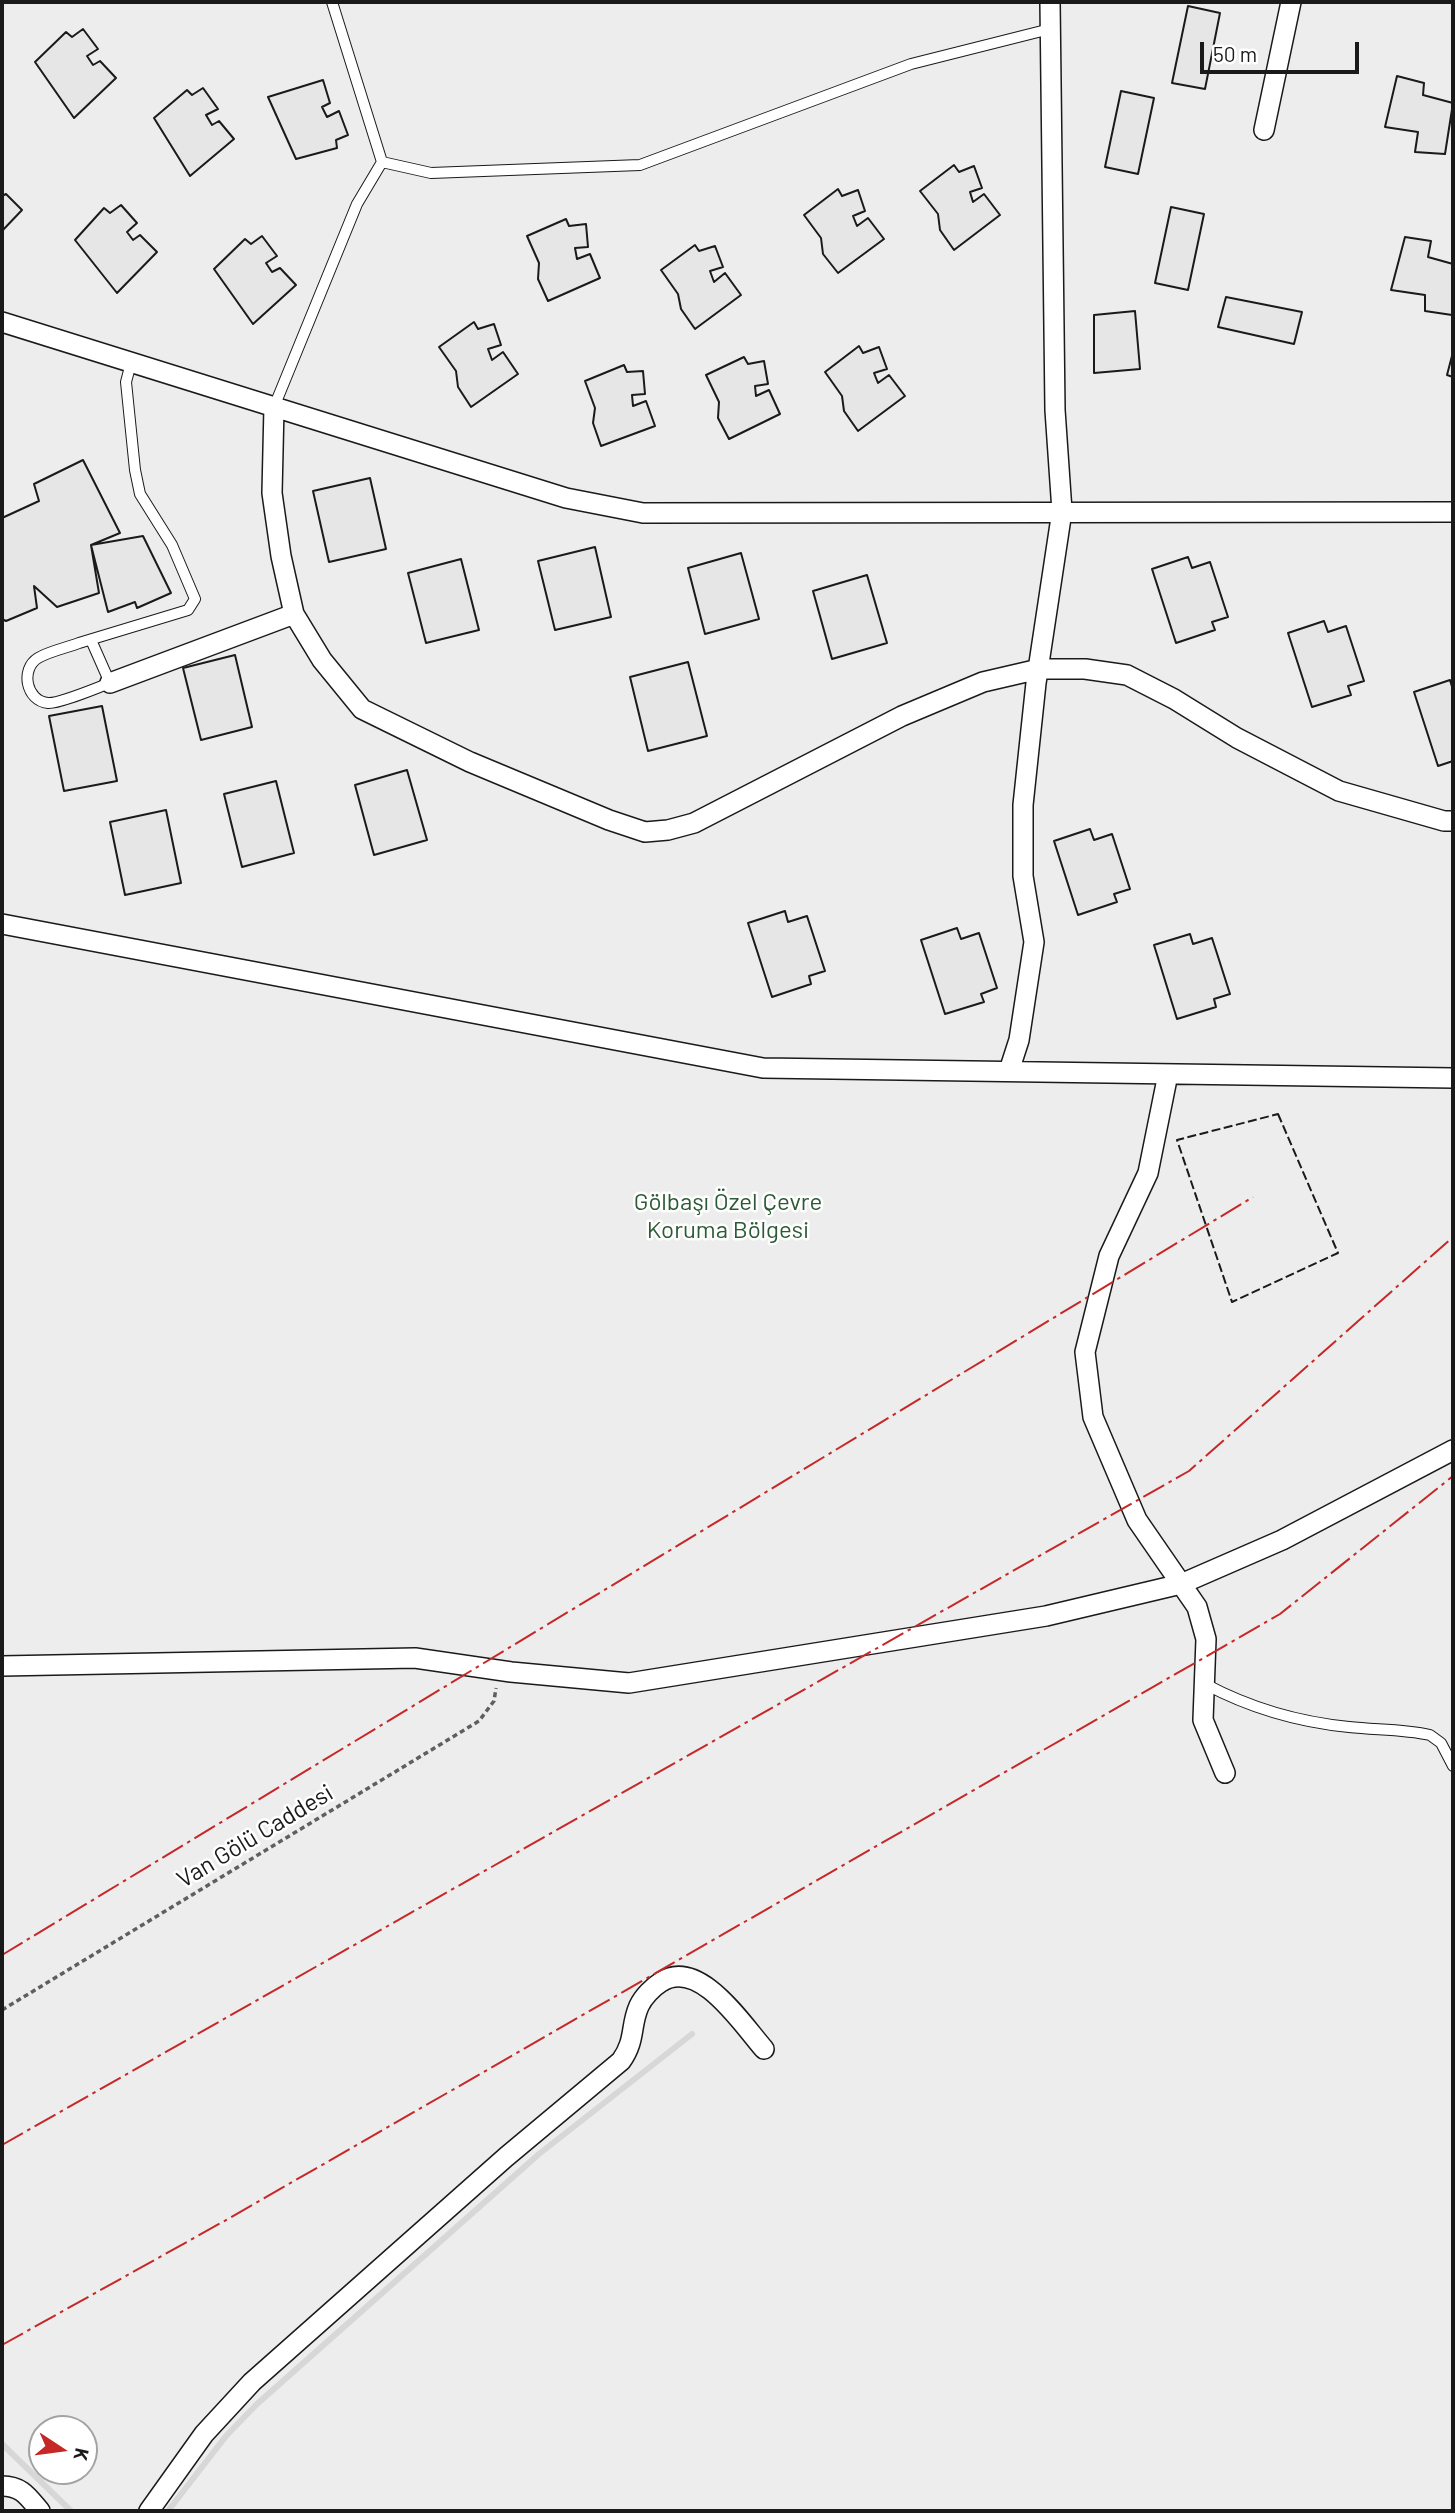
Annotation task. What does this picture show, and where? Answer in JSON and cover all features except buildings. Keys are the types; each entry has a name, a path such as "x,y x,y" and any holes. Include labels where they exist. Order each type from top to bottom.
{"street":[{"path":"1009,1071 1020,1040 1034,942 1023,876 1023,805 1062,511 1055,410 1050,2"},
{"path":"1264,130 1290,2"},
{"path":"2,322 566,498 643,513 1453,512"},
{"path":"274,407 272,493 281,556 294,614 322,660 362,709 470,762 609,820 645,832 694,823 902,716 982,682 1039,669 1085,669 1127,675 1174,699 1237,738 1339,791 1444,821 1453,821"},
{"path":"110,683 294,614"},
{"path":"2,924 763,1068 1453,1078"},
{"path":"1168,1074 1148,1173 1109,1256 1084,1352 1093,1416 1138,1520 1197,1608 1206,1639 1203,1720 1225,1773"},
{"path":"2,1666 415,1658 499,1670 629,1683 1046,1616 1181,1584 1282,1540 1453,1450"},
{"path":"149,2511 204,2434 252,2382 506,2157 621,2061 629,2050 639,2006 654,1986 670,1976 677,1975 702,1983 764,2049"},
{"path":"2,2486 14,2486 40,2511"}],"lane":[{"path":"274,407 357,204 383,162 332,2"},
{"path":"383,162 431,173 640,164 911,64 1050,29"},
{"path":"91,640 110,683 50,703 37,699 28,687 27,673 39,657 91,640 188,610 195,599 172,545 140,494 126,382 131,362"},
{"path":"1205,1684 1237,1701 1292,1717 1348,1727 1430,1735 1441,1742 1453,1766"}],"path":[{"name":"Van Gölü Caddesi","path":"2,2010 479,1721 494,1701 499,1670"}],"shaded area":[{"name":"Gölbaşı Özel Çevre Koruma Bölgesi","path":"2,2 1453,2 1453,2511 2,2511"}],"waterway":[{"path":"168,2511 226,2436 257,2404 539,2154 692,2034"},
{"path":"2,2444 71,2511"}],"fence":[{"path":"1278,1114 1338,1253 1232,1302 1177,1140 1278,1114"}],"power":[{"path":"2,1955 1253,1197"},
{"path":"2,2145 1189,1471 1453,1237"},
{"path":"2,2345 228,2219 1280,1614 1453,1476"}]}
